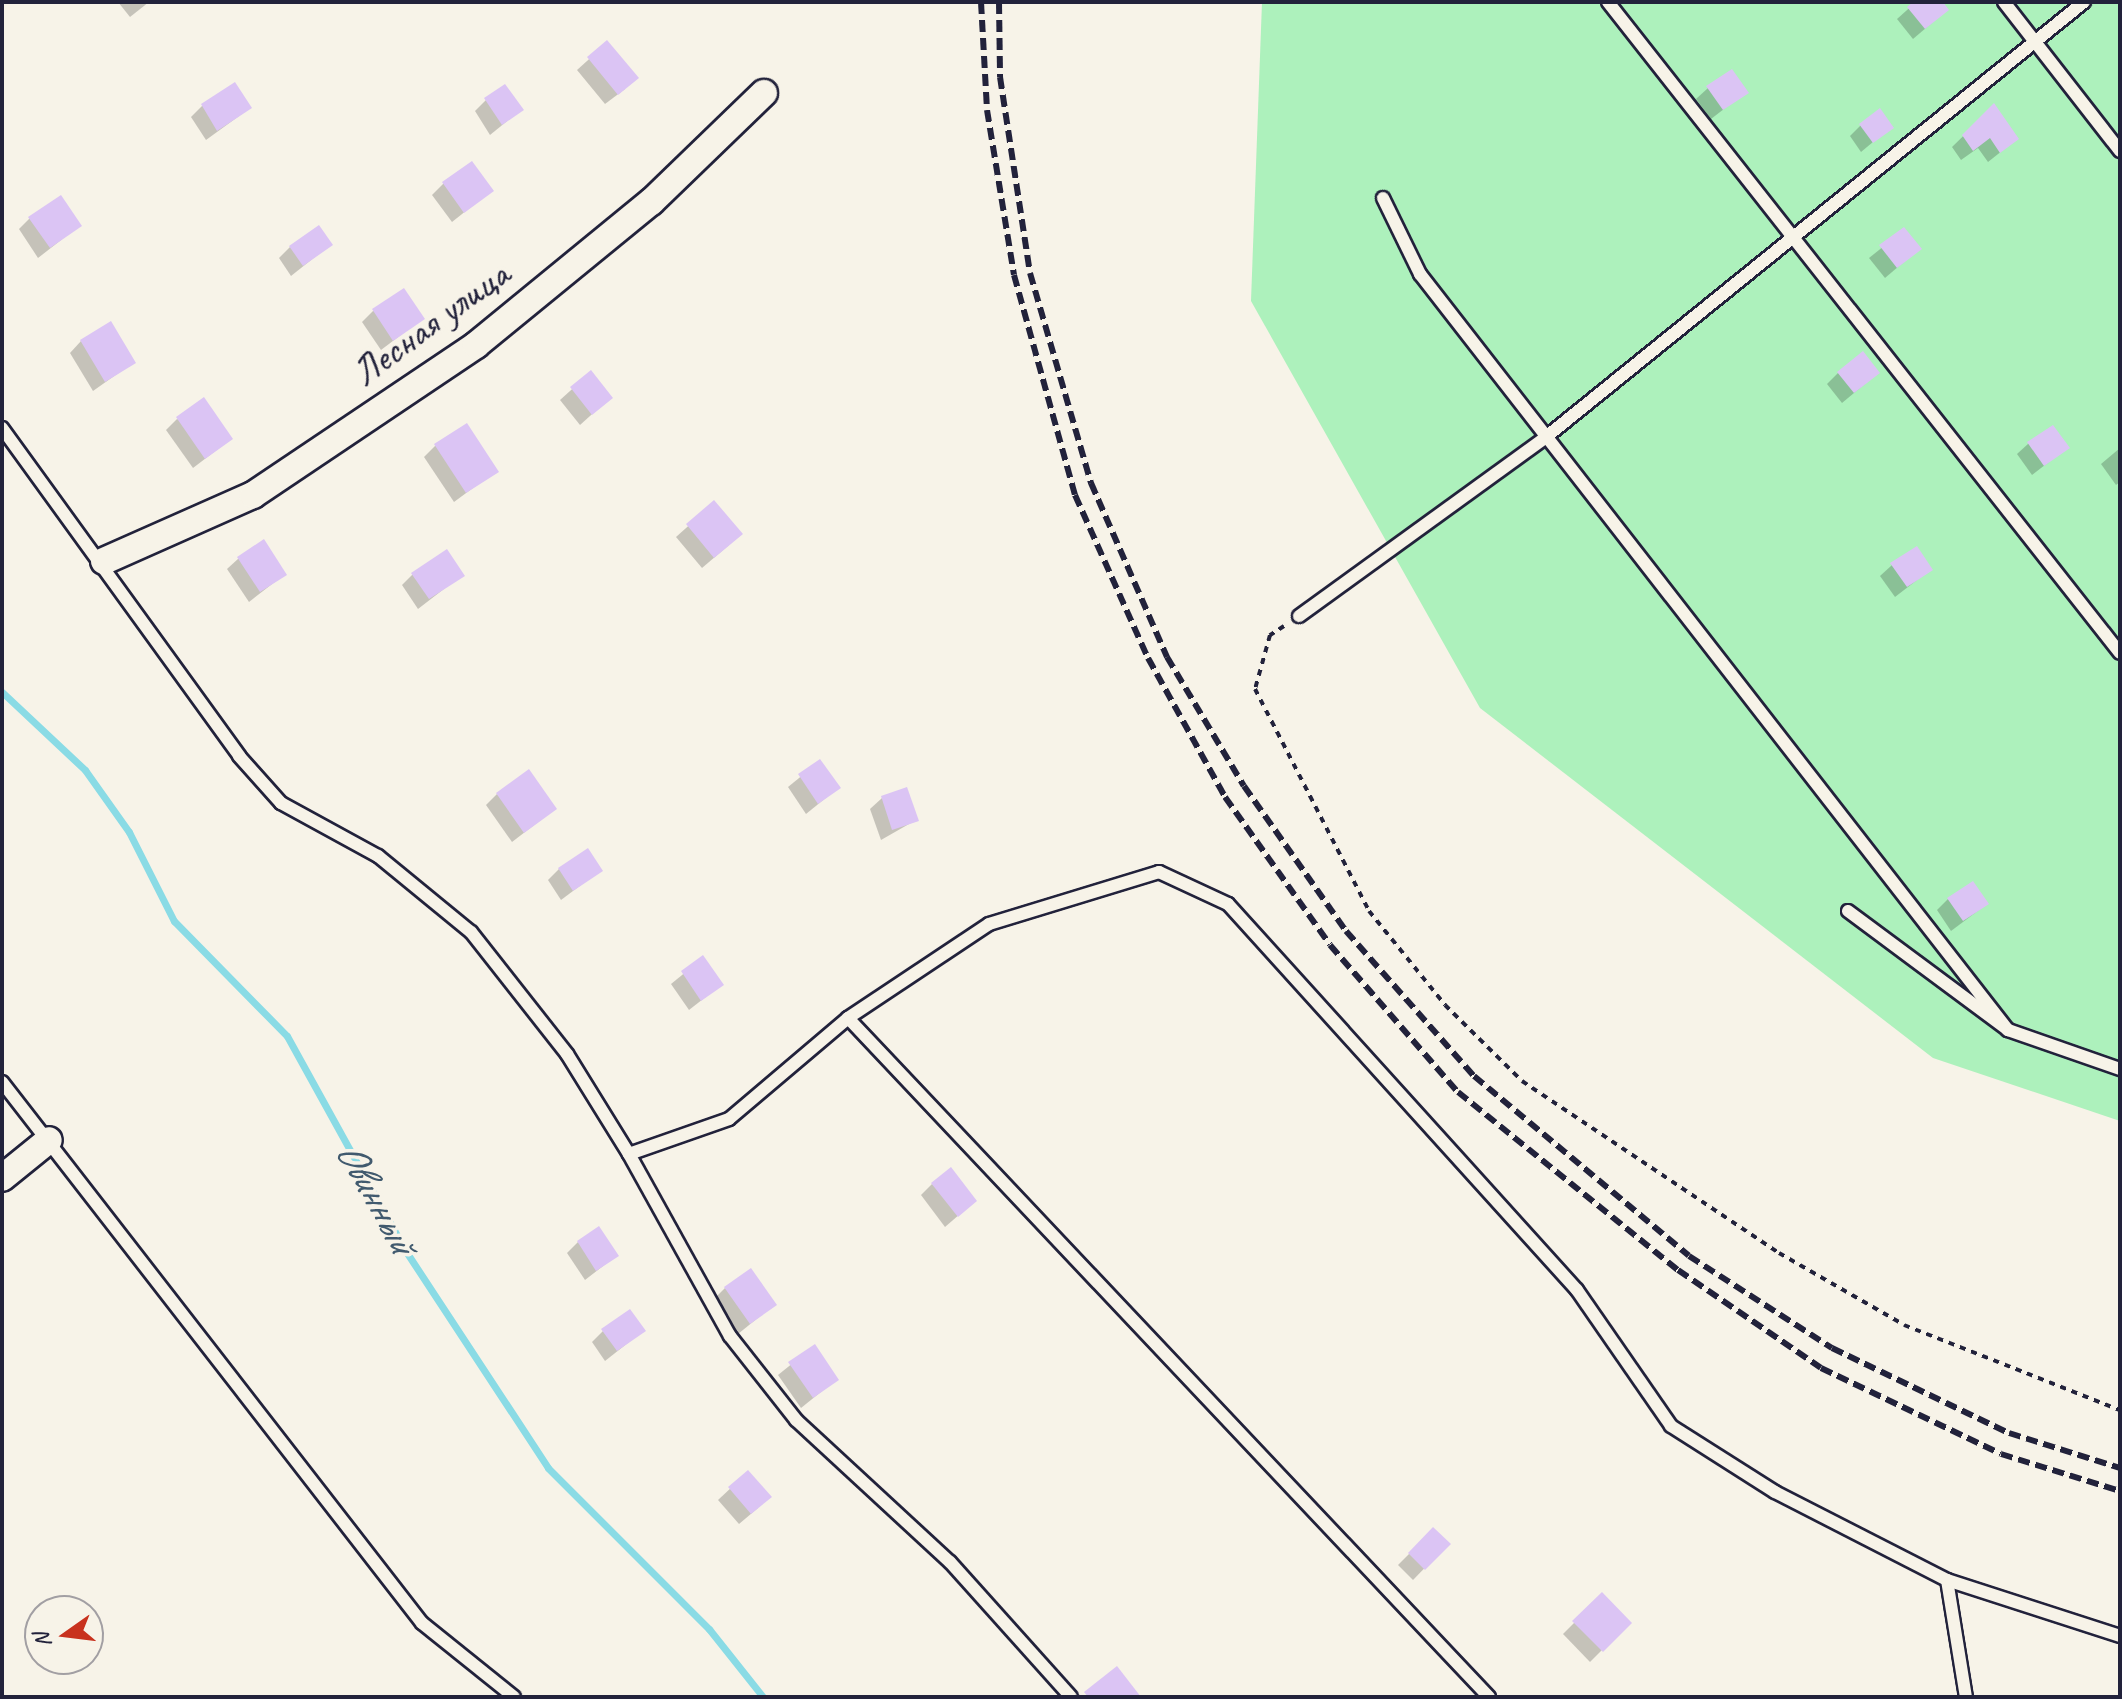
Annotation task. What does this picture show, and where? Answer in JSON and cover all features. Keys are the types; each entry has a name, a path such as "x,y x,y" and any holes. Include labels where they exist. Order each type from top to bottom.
{"street":[{"name":"Лесная улица","path":"104,561 253,495 476,345 651,202 764,93"},
{"path":"2,1178 49,1140"}],"lane":[{"path":"1608,2 2120,653"},
{"path":"2004,2 2120,151"},
{"path":"1299,616 1546,437 2084,2"},
{"path":"1383,198 1420,274 2008,1030"},
{"path":"2,428 104,561 169,662 270,792 301,818 378,856 471,932 567,1054 629,1154 730,1336 796,1420 950,1562 1071,1697"},
{"path":"629,1154 729,1119 848,1018 1020,909 1159,872 1206,888 1577,1290 1671,1426 1775,1492 1947,1580 2120,1636"},
{"path":"1848,911 2008,1030 2120,1069"},
{"path":"848,1018 1489,1697"},
{"path":"2,1082 422,1623 514,1697"},
{"path":"1947,1580 1966,1697"}],"path":[{"path":"1299,616 1270,635 1255,689 1369,911 1445,1005 1522,1081 1779,1253 1904,1325 2120,1410"}],"green space":[{"path":"1262,2 2120,2 2120,1121 1933,1058 1480,708 1251,301"}],"building":[{"path":"1913,2 1943,2 1949,10 1925,29 1907,7"},
{"path":"607,40 639,78 618,95 587,57"},
{"path":"1732,69 1749,93 1723,110 1706,86"},
{"path":"235,82 252,108 217,131 201,104"},
{"path":"505,84 524,110 502,125 484,98"},
{"path":"1994,103 2019,139 2000,153 1990,138 1973,151 1962,135"},
{"path":"1880,108 1894,128 1873,143 1859,124"},
{"path":"472,161 494,191 464,213 442,182"},
{"path":"61,195 82,226 50,248 28,217"},
{"path":"319,225 333,245 303,266 289,246"},
{"path":"1904,227 1922,249 1897,268 1879,245"},
{"path":"404,288 425,319 393,341 372,309"},
{"path":"111,321 136,363 105,382 80,340"},
{"path":"1863,351 1880,373 1854,393 1837,372"},
{"path":"591,370 613,398 592,415 570,387"},
{"path":"204,397 233,439 205,459 176,417"},
{"path":"467,423 499,472 466,493 434,444"},
{"path":"2053,425 2070,448 2044,466 2027,442"},
{"path":"714,500 743,534 714,558 686,524"},
{"path":"264,539 287,575 260,592 237,557"},
{"path":"1917,546 1933,570 1907,587 1890,563"},
{"path":"447,549 465,576 429,599 411,573"},
{"path":"820,759 841,788 818,804 798,774"},
{"path":"529,769 557,809 524,833 496,793"},
{"path":"907,787 919,821 892,830 881,796"},
{"path":"588,848 603,871 573,891 558,868"},
{"path":"1973,881 1989,904 1963,921 1947,898"},
{"path":"703,955 724,985 701,1001 681,971"},
{"path":"951,1167 977,1201 958,1217 931,1183"},
{"path":"599,1226 619,1256 596,1271 577,1241"},
{"path":"751,1268 777,1305 750,1324 724,1287"},
{"path":"630,1309 646,1331 617,1351 601,1329"},
{"path":"815,1344 839,1380 813,1398 788,1362"},
{"path":"748,1470 772,1497 751,1514 728,1487"},
{"path":"1433,1527 1451,1544 1425,1570 1408,1553"},
{"path":"1602,1592 1632,1623 1603,1652 1572,1621"},
{"path":"1117,1666 1141,1697 1088,1697 1084,1692"}],"waterway":[{"name":"Овинный","path":"2,692 85,770 129,832 174,921 287,1036 407,1253 548,1468 709,1629 763,1697"}],"railway":[{"path":"981,2 987,110 1014,275 1075,495 1148,658 1225,797 1330,945 1458,1092 1678,1270 1821,1368 2001,1454 2120,1491"},
{"path":"999,2 1000,77 1030,273 1091,483 1167,657 1244,786 1346,931 1474,1076 1689,1256 1832,1348 2009,1433 2120,1468"}]}
